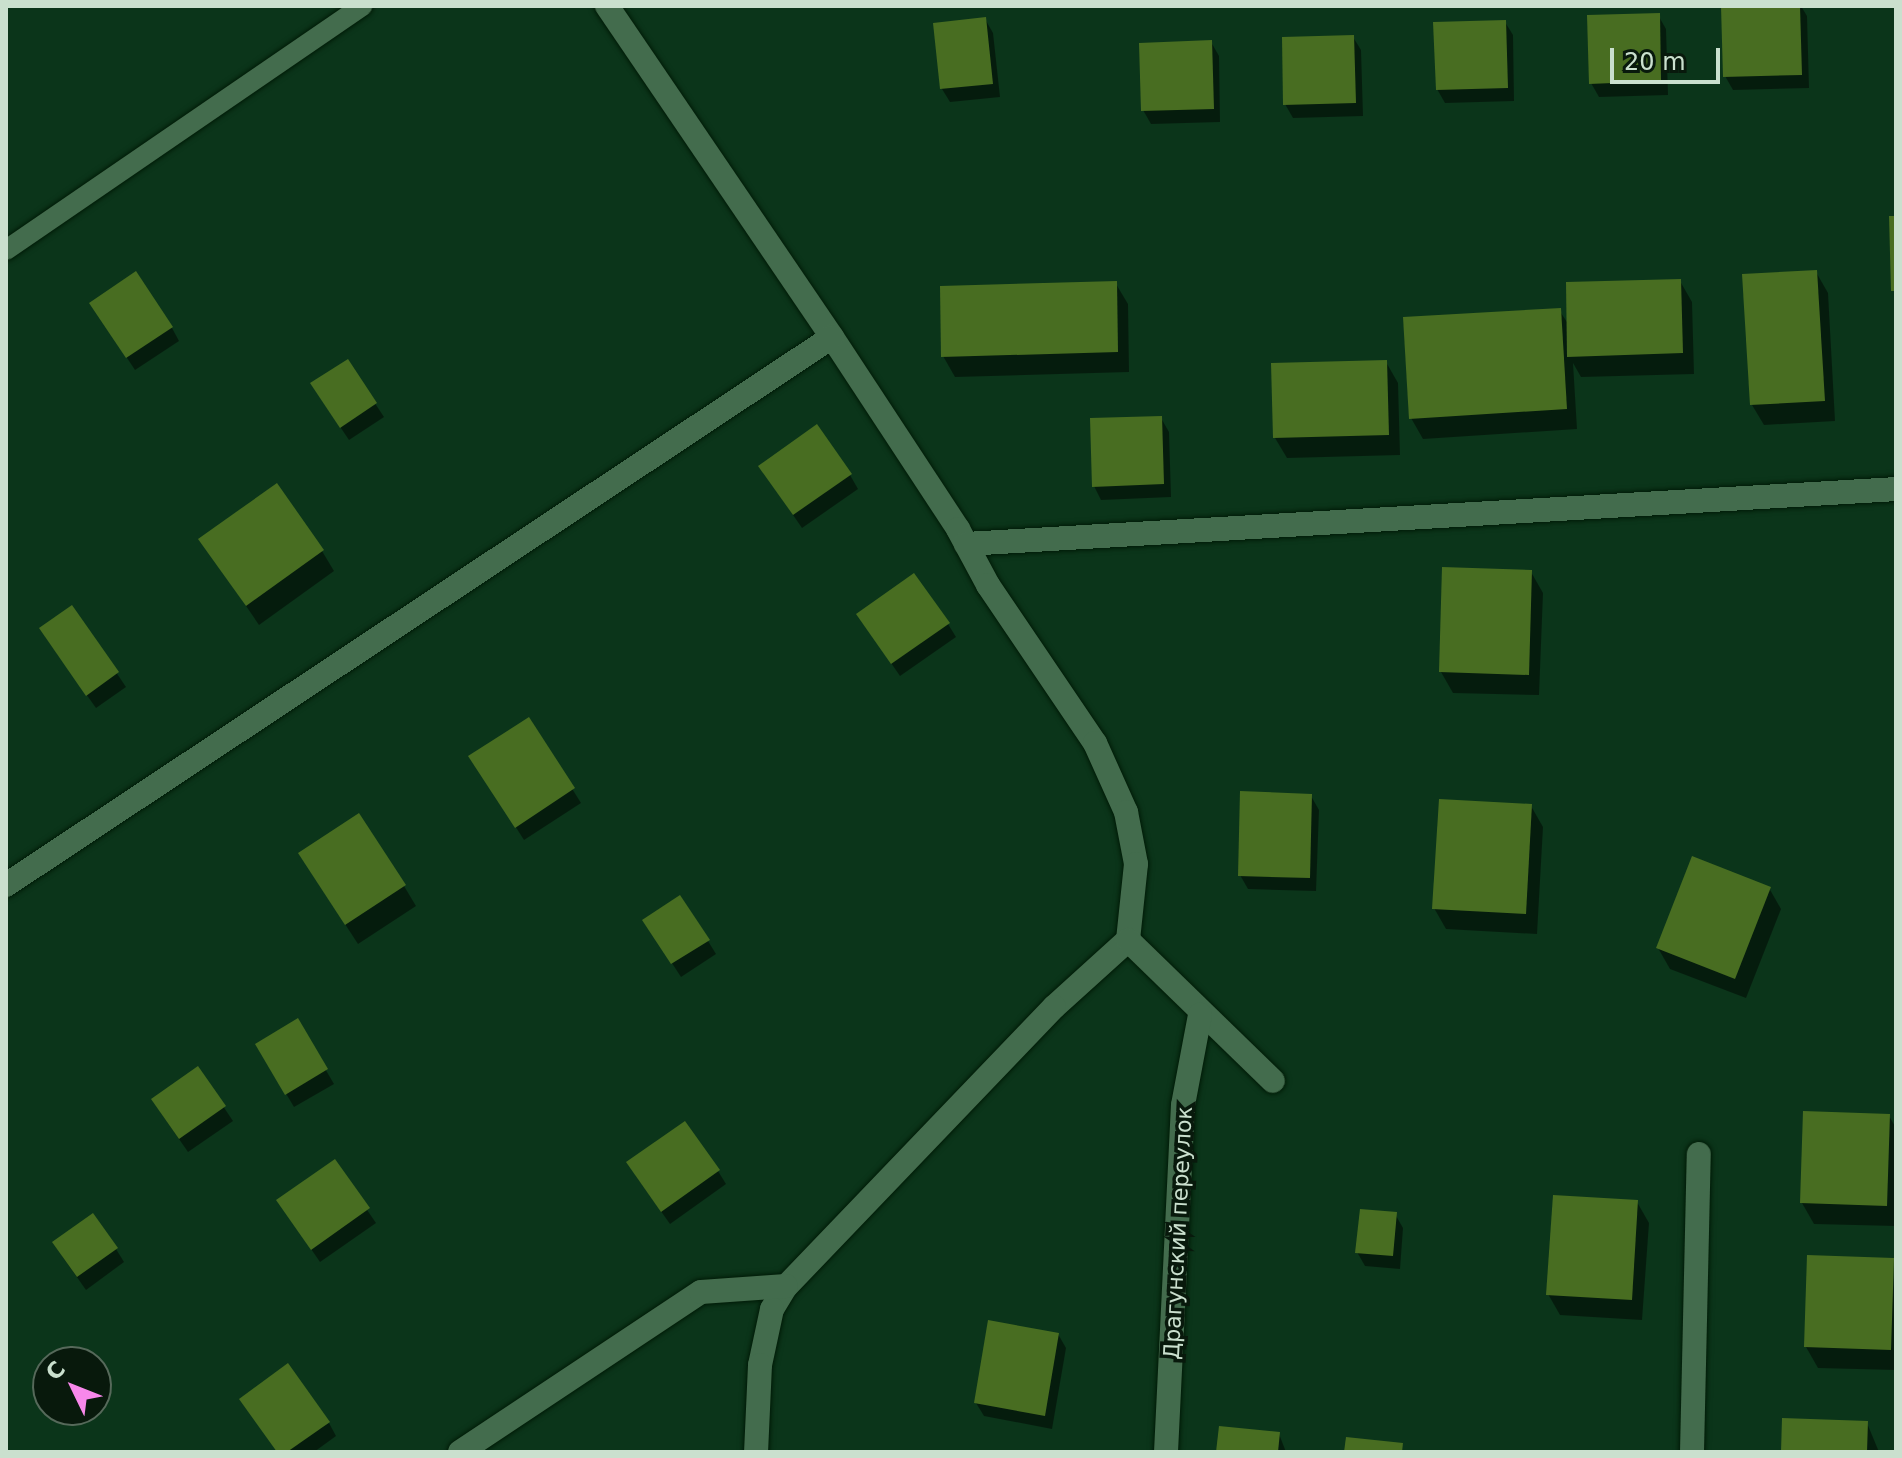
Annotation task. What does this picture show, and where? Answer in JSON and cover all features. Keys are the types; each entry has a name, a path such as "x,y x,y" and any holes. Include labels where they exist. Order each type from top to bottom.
{"street":[{"path":"607,6 832,337 966,544 988,585 1095,743 1126,812 1136,864 1128,940 1054,1007 786,1286 772,1309 760,1365 756,1452"},
{"path":"6,885 832,337"},
{"path":"966,544 1896,489"},
{"path":"1128,940 1200,1015 1273,1081"},
{"name":"Драгунский переулок","path":"1166,1452 1183,1105 1200,1015"},
{"path":"1692,1452 1699,1154"},
{"path":"460,1452 701,1292 786,1286"}],"lane":[{"path":"6,250 363,6"}],"building":[{"path":"1721,6 1800,6 1802,75 1723,77"},
{"path":"1660,13 1661,81 1589,84 1587,15"},
{"path":"986,17 993,84 940,89 933,23"},
{"path":"1506,20 1508,88 1436,90 1433,22"},
{"path":"1354,35 1356,103 1283,105 1282,37"},
{"path":"1212,40 1214,109 1141,111 1139,43"},
{"path":"1889,216 1896,216 1896,291 1891,291"},
{"path":"1817,270 1825,401 1750,405 1742,274"},
{"path":"136,271 173,327 126,358 89,303"},
{"path":"1681,279 1683,353 1567,357 1566,282"},
{"path":"1117,281 1118,352 941,357 940,286"},
{"path":"1561,308 1567,409 1409,419 1403,317"},
{"path":"348,359 377,403 340,428 310,383"},
{"path":"1387,360 1389,435 1273,438 1271,363"},
{"path":"1162,416 1164,484 1092,487 1090,418"},
{"path":"817,424 852,474 793,515 758,466"},
{"path":"277,483 324,550 246,606 198,539"},
{"path":"1442,567 1532,570 1529,675 1439,672"},
{"path":"914,573 950,623 891,664 856,614"},
{"path":"72,605 119,672 86,696 39,628"},
{"path":"529,717 575,788 515,828 468,756"},
{"path":"1240,791 1312,794 1310,878 1238,876"},
{"path":"1439,799 1532,804 1526,914 1432,909"},
{"path":"359,813 406,885 345,925 298,853"},
{"path":"1692,856 1771,887 1735,979 1656,948"},
{"path":"680,895 710,940 671,964 642,920"},
{"path":"298,1018 328,1069 285,1095 255,1044"},
{"path":"198,1066 226,1106 179,1139 151,1099"},
{"path":"1803,1111 1890,1114 1887,1206 1800,1203"},
{"path":"685,1121 720,1170 661,1212 626,1162"},
{"path":"335,1159 370,1208 311,1250 276,1200"},
{"path":"1553,1195 1638,1200 1632,1300 1546,1295"},
{"path":"1360,1209 1397,1212 1393,1256 1355,1253"},
{"path":"93,1213 118,1248 77,1277 52,1242"},
{"path":"1807,1255 1894,1258 1891,1350 1804,1347"},
{"path":"988,1320 1059,1333 1045,1416 974,1403"},
{"path":"288,1363 330,1422 287,1452 277,1452 239,1399"},
{"path":"1782,1418 1868,1421 1867,1452 1781,1452"},
{"path":"1219,1426 1280,1432 1278,1452 1216,1452"},
{"path":"1346,1437 1403,1443 1402,1452 1344,1452"}]}
